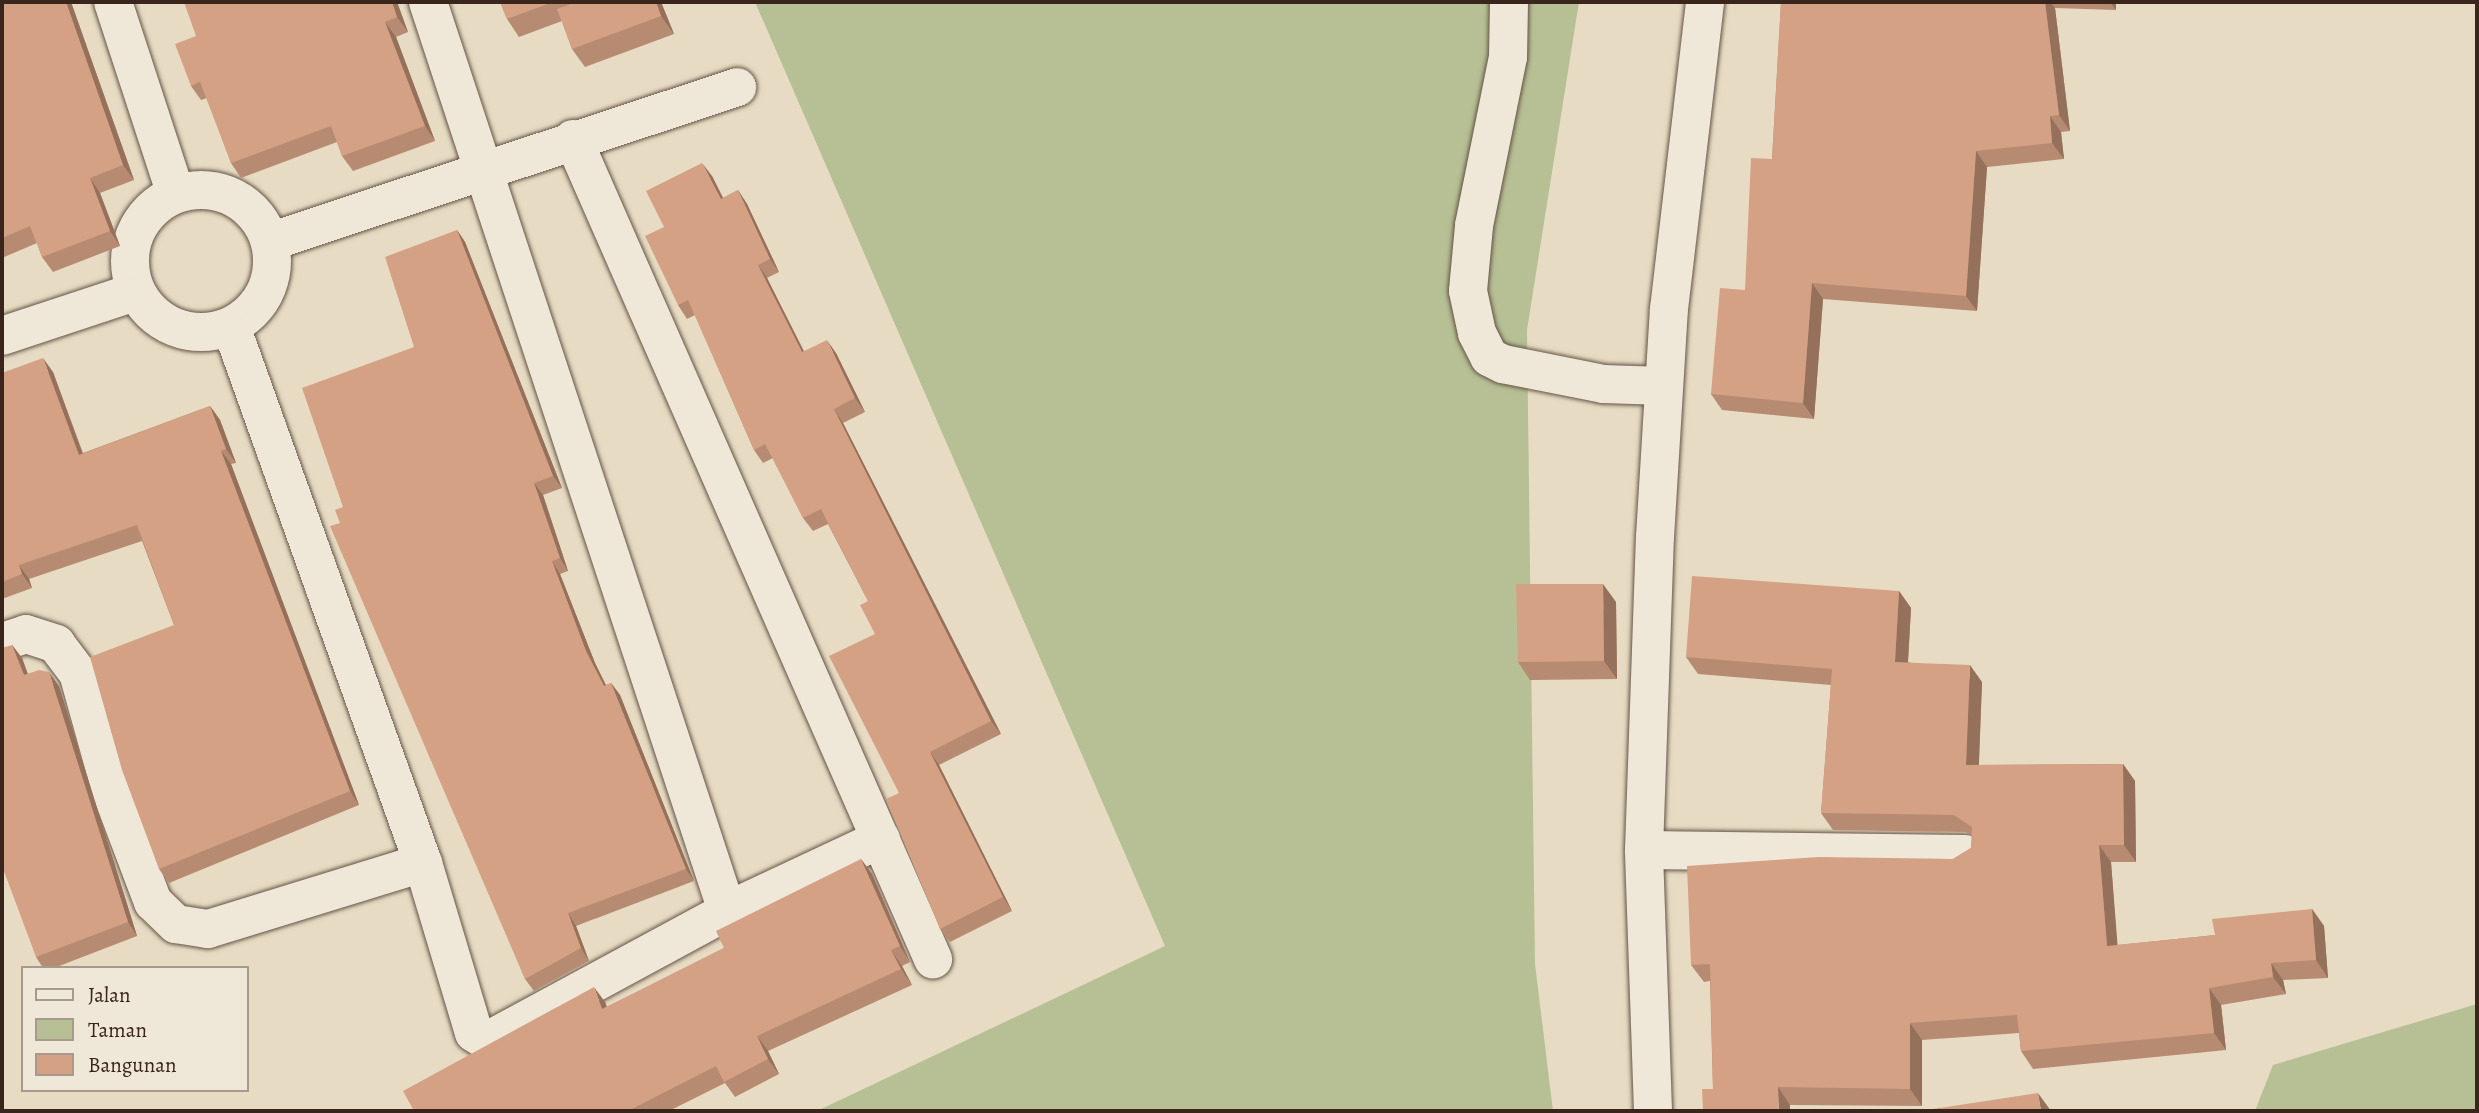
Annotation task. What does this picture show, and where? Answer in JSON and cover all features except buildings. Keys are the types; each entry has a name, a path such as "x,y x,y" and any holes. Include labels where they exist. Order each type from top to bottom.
{"street":[{"path":"113,2 175,192"},
{"path":"428,2 727,911"},
{"path":"1509,2 1508,57 1474,226 1468,291 1476,333 1489,357 1503,364 1603,384 1664,386"},
{"path":"1653,1111 1644,850 1664,386 1705,2"},
{"path":"272,241 482,169 737,87"},
{"path":"573,139 933,959"},
{"path":"215,189 239,201 250,207 272,241 268,292 232,329 194,334 159,321 135,292 128,253 144,216 175,192 215,189"},
{"path":"2,335 135,292"},
{"path":"232,329 423,863 466,1018 487,1041 727,911 881,839"},
{"path":"2,642 26,634 56,644 78,673 111,791 153,902 176,924 208,929 423,863"},
{"path":"1644,850 1965,854"}],"green space":[{"path":"755,2 1579,2 1527,330 1535,964 1553,1111 817,1111 1165,946"},
{"path":"2477,1004 2477,1111 2255,1111 2273,1065"}]}
